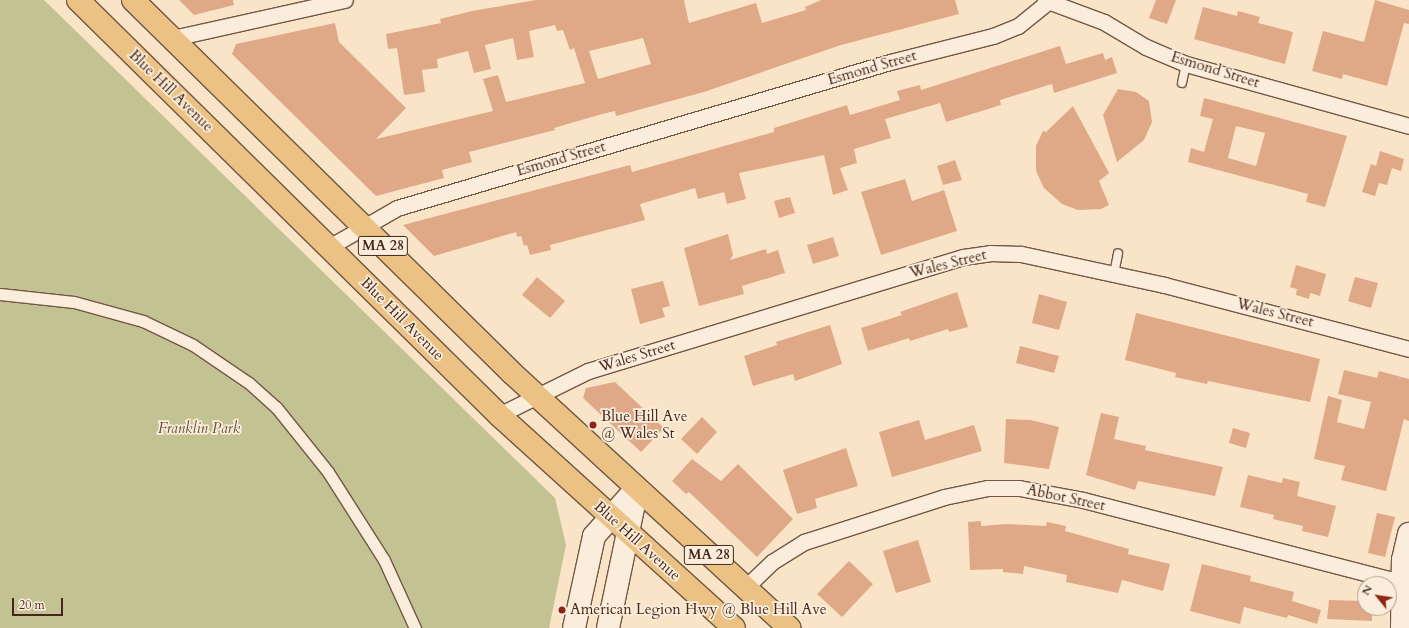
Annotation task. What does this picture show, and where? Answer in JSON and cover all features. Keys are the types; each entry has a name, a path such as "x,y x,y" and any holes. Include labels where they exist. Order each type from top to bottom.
{"main road":[{"name":"Blue Hill Avenue","path":"78,0 499,415 734,628"},
{"name":"MA 28","path":"133,0 537,395 789,628"},
{"path":"574,628 594,536 637,488"},
{"path":"608,628 637,488"},
{"path":"1402,628 1402,578 1409,534"}],"street":[{"path":"173,38 345,0"},
{"name":"Esmond Street","path":"329,247 362,225 405,205 890,62 993,36 1018,26 1047,1 1104,22 1146,47 1186,64 1409,126"},
{"name":"Wales Street","path":"499,415 588,371 964,257 990,252 1021,254 1114,274 1409,349"},
{"path":"0,294 74,302 143,321 193,345 249,383 276,407 328,472 384,560 415,628"},
{"name":"Abbot Street","path":"745,588 772,562 804,542 944,497 988,488 1019,488 1083,500 1389,579 1402,578"}],"lane":[{"path":"1182,83 1186,64"},
{"path":"1114,274 1118,253"}],"green space":[{"name":"Franklin Park","path":"0,0 44,0 555,498 566,545 549,628 0,628"}],"building":[{"path":"179,0 233,0 234,5 194,15"},
{"path":"536,0 684,0 689,23 756,3 762,23 806,10 805,7 821,0 955,0 959,14 841,45 704,92 616,116 615,111 602,114 554,128 555,130 469,152 472,162 442,170 444,178 376,196 232,54 236,44 335,23 339,42 406,108 376,139 493,111 483,79 498,75 506,102 585,83 574,48 570,50 563,30 557,31 555,25 529,31 534,57 517,60 513,38 485,45 491,69 474,73 468,51 437,59 438,68 422,70 425,92 404,95 397,48 388,49 386,34 441,23 440,19 472,11","holes":["643,38 651,64 598,79 589,51"]},
{"path":"1156,0 1176,0 1167,24 1149,18"},
{"path":"1375,0 1409,10 1409,24 1404,23 1387,86 1343,74 1342,79 1312,71 1323,31 1364,42"},
{"path":"1203,7 1237,16 1238,11 1260,17 1258,23 1293,32 1285,64 1194,39"},
{"path":"1060,46 1066,64 1103,53 1105,60 1112,57 1117,73 1054,93 1052,84 1000,100 1001,105 946,122 940,103 885,119 891,138 854,149 857,163 840,168 848,190 833,195 824,155 739,173 746,199 727,204 724,192 698,199 695,188 640,204 645,220 550,245 551,250 530,255 527,245 524,246 521,236 517,237 516,232 434,256 403,225 630,165 632,172 774,132 774,128 847,105 850,115 900,100 897,91 920,85 921,90"},
{"path":"1118,89 1136,92 1149,101 1152,122 1144,140 1117,162 1103,115"},
{"path":"1204,98 1347,136 1325,207 1306,202 1308,194 1188,162 1191,148 1204,152 1213,119 1200,116","holes":["1236,126 1265,133 1256,166 1228,158"]},
{"path":"1073,106 1109,173 1099,181 1109,205 1101,209 1078,210 1062,204 1044,188 1036,171 1036,146 1043,131 1046,132"},
{"path":"1380,151 1404,159 1401,171 1392,168 1387,185 1379,183 1375,196 1362,192 1371,164 1376,166"},
{"path":"955,160 962,180 943,185 937,166"},
{"path":"905,179 912,201 944,190 957,231 881,255 861,192"},
{"path":"790,197 795,213 779,218 774,201"},
{"path":"728,234 733,255 730,260 766,249 767,254 778,250 785,273 742,286 744,294 699,306 684,248"},
{"path":"833,237 839,256 813,264 807,245"},
{"path":"1296,265 1326,274 1320,296 1310,293 1309,299 1296,295 1297,289 1290,287"},
{"path":"537,277 565,301 550,318 522,295"},
{"path":"1355,277 1378,283 1371,308 1348,301"},
{"path":"663,281 670,306 662,308 665,317 640,324 631,289"},
{"path":"957,292 968,327 949,332 948,329 910,341 909,338 868,351 861,328 902,315 900,312"},
{"path":"1039,294 1067,302 1059,330 1032,323"},
{"path":"1136,313 1320,359 1310,402 1208,381 1207,384 1175,377 1176,373 1125,360"},
{"path":"830,325 842,364 795,381 793,374 753,386 744,356 777,345 776,342"},
{"path":"1020,346 1059,356 1054,373 1016,363"},
{"path":"1344,370 1377,378 1379,371 1409,379 1409,421 1404,419 1386,491 1341,480 1345,466 1314,459 1328,396 1342,400 1337,422 1364,429 1371,402 1338,394"},
{"path":"615,382 664,428 641,452 583,398 586,388"},
{"path":"1101,413 1119,417 1114,439 1146,446 1145,450 1223,467 1215,496 1138,481 1135,490 1086,475"},
{"path":"702,417 717,432 697,454 681,439"},
{"path":"1006,419 1031,420 1059,427 1049,469 1004,463"},
{"path":"919,420 925,440 974,425 982,451 892,477 879,432"},
{"path":"1233,428 1250,433 1246,448 1229,443"},
{"path":"846,448 858,486 815,499 817,508 797,514 783,470"},
{"path":"692,459 721,481 738,464 793,519 757,557 689,492 686,494 672,481"},
{"path":"1248,475 1282,483 1283,478 1300,482 1297,496 1336,506 1328,537 1302,531 1303,526 1273,519 1274,515 1240,507"},
{"path":"1377,513 1395,517 1385,557 1368,553"},
{"path":"981,521 981,526 1006,524 1046,526 1047,522 1066,526 1065,531 1129,549 1128,554 1170,564 1163,591 1122,580 1118,593 1066,582 1067,575 1024,566 1023,574 1003,572 1003,569 970,570 968,522"},
{"path":"918,540 931,582 896,593 883,551"},
{"path":"849,561 873,584 842,617 817,594"},
{"path":"1202,564 1251,576 1250,581 1294,592 1292,601 1321,610 1317,624 1288,615 1287,618 1244,607 1240,624 1190,611"},
{"path":"1329,600 1357,601 1357,616 1372,616 1372,621 1327,619"}],"place":[{"name":"Blue Hill Ave @ Wales St","path":"593,425"},
{"name":"American Legion Hwy @ Blue Hill Ave","path":"562,610"}]}
